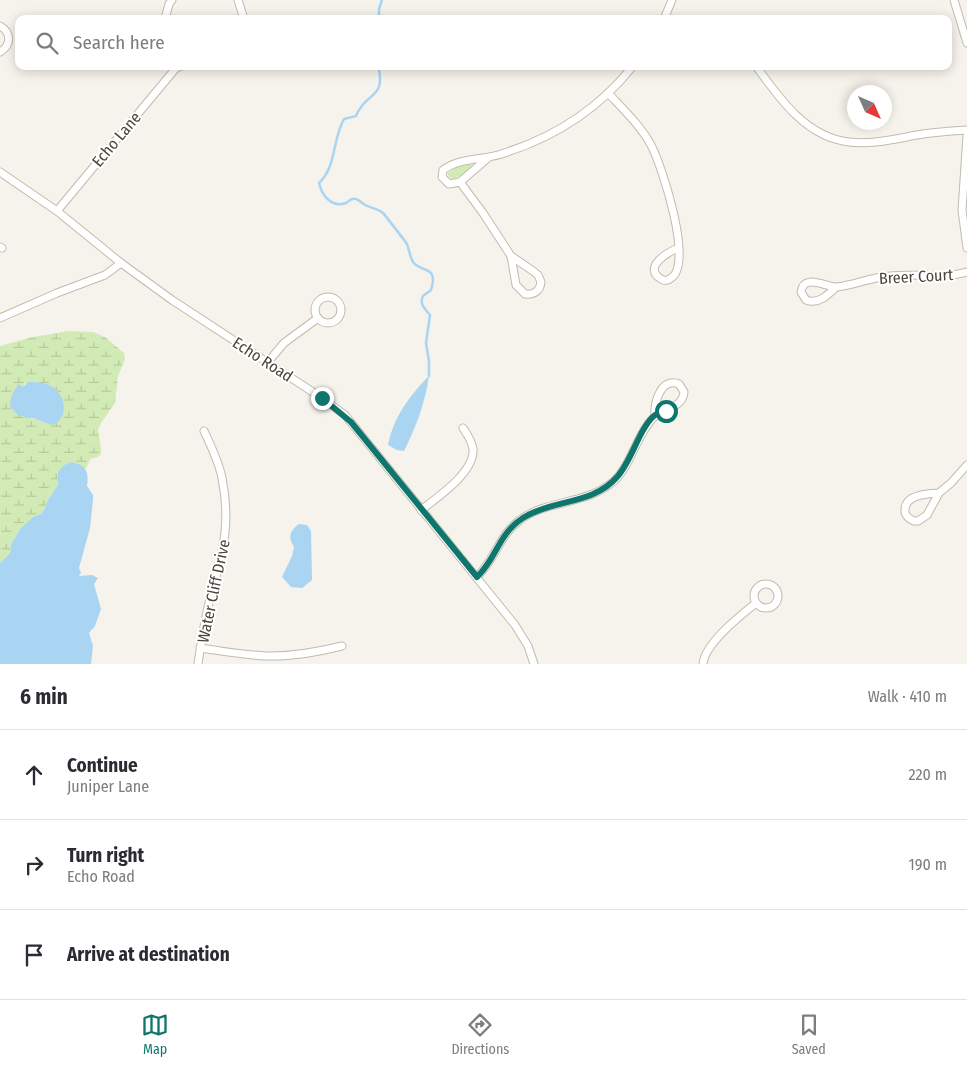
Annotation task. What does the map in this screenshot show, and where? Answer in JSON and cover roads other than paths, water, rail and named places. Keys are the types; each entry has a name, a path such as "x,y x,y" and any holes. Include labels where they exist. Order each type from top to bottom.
{"street":[{"path":"166,15 172,0"},
{"path":"238,0 243,15"},
{"path":"666,15 672,0"},
{"path":"954,0 967,43"},
{"path":"0,26 6,30 9,39 7,46 0,52"},
{"name":"Echo Lane","path":"57,211 174,70"},
{"path":"490,158 478,158 451,165 444,170 442,177 446,182 452,184 460,182 490,158 524,146 562,129 587,112 629,70"},
{"path":"759,70 794,113 813,129 839,140 855,143 869,142 934,132 967,130"},
{"path":"608,93 638,127 652,147 670,194 678,248 679,264 674,276 665,281 660,279 655,272 654,266 666,254 678,248"},
{"path":"967,136 962,210 967,248"},
{"name":"Echo Road","path":"0,172 57,211 121,263 172,300 268,362 345,415 477,577 520,633 528,646 534,664"},
{"path":"460,182 483,213 510,256 518,288 525,294 533,294 538,291 541,282 538,275 510,256"},
{"path":"0,318 57,293 105,275 121,263"},
{"name":"Breer Court","path":"836,287 825,297 814,302 806,300 801,292 802,287 806,283 812,282 836,287 886,276 947,276 967,272"},
{"path":"268,362 284,343 318,318"},
{"path":"477,577 487,566 504,535 520,520 540,510 595,494 613,482 624,468 644,431 655,416 682,400 684,392 679,384 671,383 664,387 656,404 655,416"},
{"path":"421,510 450,487 470,464 473,450 470,438 463,428"},
{"name":"Water Cliff Drive","path":"198,664 209,604 224,547 226,515 222,476 204,431"},
{"path":"939,493 911,499 905,506 904,511 906,515 914,521 928,514 939,493 967,465"},
{"path":"703,664 706,653 712,644 756,603"},
{"path":"200,648 275,656 298,655 342,646"}],"water":[{"path":"429,376 420,415 404,451 397,450 388,445 398,416 415,391"},
{"path":"28,382 51,386 60,395 63,400 64,412 58,422 52,425 33,418 25,418 24,416 19,416 11,407 10,400 18,384 23,387"},
{"path":"72,462 81,465 86,470 88,477 87,486 93,495 90,528 79,568 81,573 79,576 92,575 98,578 94,584 101,609 95,626 89,633 93,646 91,664 0,664 0,563 10,553 11,545 20,529 44,510 58,485 58,472 64,465"},
{"path":"299,524 307,525 311,531 312,580 302,588 291,587 282,577 294,547 290,534"}],"waterway":[{"path":"379,15 382,0"},
{"path":"379,70 380,84 377,90 364,103 356,116 344,119 340,127 329,169 319,183 328,200 336,204 356,199 383,213 407,244 413,262 431,273 433,277 431,290 423,296 422,302 430,315 426,343 429,376"}]}
